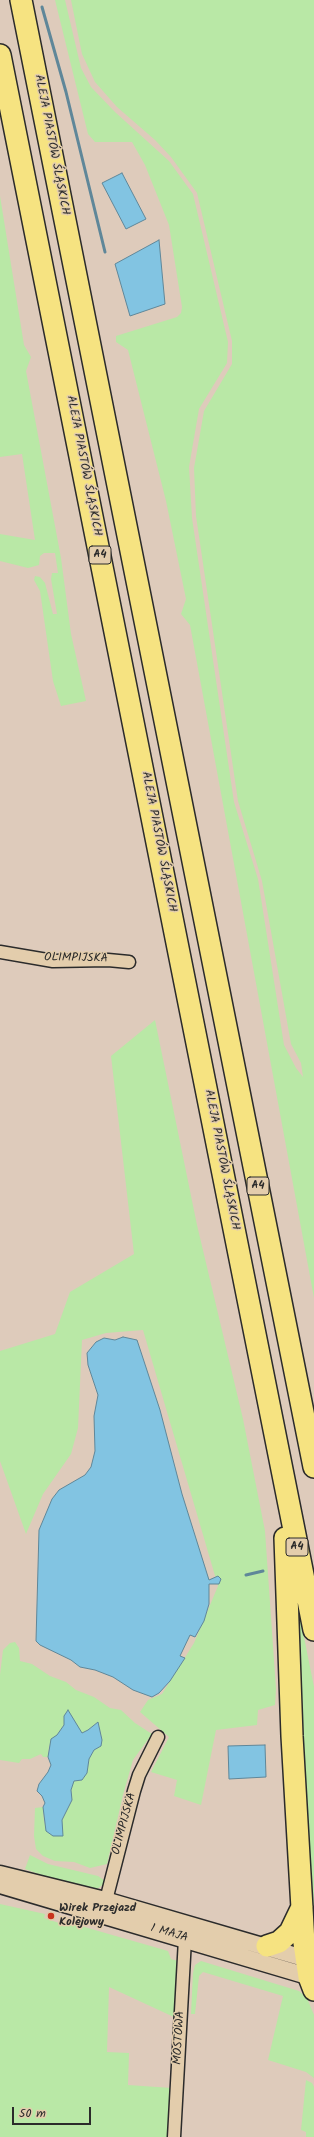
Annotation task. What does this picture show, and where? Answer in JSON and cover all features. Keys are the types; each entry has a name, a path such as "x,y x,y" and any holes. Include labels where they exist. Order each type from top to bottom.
{"highway":[{"name":"ALEJA PIASTÓW ŚLĄSKICH","path":"21,0 313,1460"},
{"name":"ALEJA PIASTÓW ŚLĄSKICH","path":"0,55 314,1630"},
{"path":"281,1464 290,1640 292,1736 302,1906 311,1973"},
{"path":"267,1946 279,1942 290,1932 302,1906"}],"main road":[{"name":"1 MAJA","path":"0,1874 104,1907 185,1939 311,1973"},
{"name":"1 MAJA","path":"0,1885 104,1907 267,1946 311,1973"}],"street":[{"name":"OLIMPIJSKA","path":"0,952 53,961 108,960 129,962"},
{"name":"OLIMPIJSKA","path":"104,1907 139,1775 158,1737"},
{"name":"MOSTOWA","path":"174,2137 185,1939"}],"green space":[{"path":"55,0 65,0 81,68 91,87 115,112 169,161 193,194 228,342 227,363 199,409 189,467 192,518 234,802 258,879 284,1045 296,1068 303,1077 301,1063 291,1044 262,881 238,801 196,516 194,468 204,411 232,364 232,341 197,193 171,157 155,140 117,107 95,82 82,54 71,0 314,0 314,1298 190,625 181,614 186,599 166,501 128,350 116,342 116,336 177,317 181,313 182,307 169,225 145,165 132,142 95,142 88,134"},
{"path":"0,196 24,345 31,357 26,371 61,558 71,634 86,701 61,706 53,681 40,591 34,580 35,576 40,577 45,583 53,614 57,614 51,579 52,573 58,573 55,553 44,553 40,556 39,565 28,568 0,561 0,534 35,540 22,454 0,457"},
{"path":"155,1020 197,1225 243,1419 265,1531 276,1689 275,1705 258,1710 257,1725 216,1730 201,1805 174,1796 177,1780 151,1772 169,1737 140,1712 148,1700 162,1694 194,1643 218,1586 143,1330 106,1333 82,1340 78,1428 71,1454 43,1494 26,1534 0,1461 0,1351 55,1334 70,1292 134,1254 111,1056"},
{"path":"293,1606 298,1607 314,1687 314,1943"},
{"path":"15,1642 19,1648 20,1661 32,1664 50,1676 66,1682 76,1690 94,1697 110,1708 121,1710 135,1723 152,1734 133,1760 123,1795 107,1864 90,1868 74,1862 55,1861 43,1856 36,1849 34,1836 35,1808 43,1807 46,1827 62,1820 72,1800 71,1790 74,1781 82,1780 87,1773 89,1759 94,1750 101,1746 102,1739 98,1722 82,1733 76,1725 64,1716 64,1725 49,1746 48,1757 43,1757 41,1754 30,1759 22,1759 19,1763 0,1760 0,1675 3,1650 10,1643"},
{"path":"30,1855 48,1864 98,1876 104,1880 104,1884 97,1889 44,1876 25,1869"},
{"path":"0,1904 45,1914 44,1918 59,1923 67,1922 168,1951 171,1959 178,1961 176,2018 109,1987 107,2052 129,2053 128,2085 172,2088 170,2137 0,2137"},
{"path":"201,1961 299,1991 307,1998 314,2015 314,2078 306,2072 268,2060 283,1996 203,1972 199,1976 195,2014 191,2014 193,1973 195,1965"},
{"path":"306,2080 312,2083 314,2087 314,2137 306,2137 306,2132 301,2130"}],"water":[{"path":"122,173 146,219 126,229 102,183"},
{"path":"159,240 165,304 130,316 115,264"},
{"path":"123,1337 137,1340 160,1410 182,1494 209,1580 218,1576 221,1579 219,1584 209,1584 209,1604 204,1621 195,1637 190,1635 180,1656 185,1658 170,1681 159,1693 152,1697 133,1690 113,1677 95,1670 80,1667 71,1660 40,1645 36,1641 39,1530 52,1499 59,1490 85,1475 91,1467 95,1451 94,1416 98,1395 88,1365 87,1353 96,1342 104,1338 115,1340"},
{"path":"68,1710 82,1733 98,1722 102,1740 101,1746 94,1750 89,1759 87,1773 82,1780 74,1781 71,1790 72,1800 62,1820 63,1836 53,1836 46,1831 43,1807 45,1803 42,1796 37,1791 39,1784 48,1772 51,1765 48,1757 51,1739 57,1735 64,1725 64,1716"},
{"path":"265,1745 266,1777 229,1779 228,1746"}],"waterway":[{"path":"42,7 66,92 105,252"},
{"path":"246,1575 263,1571"}],"place":[{"name":"Wirek Przejazd Kolejowy","path":"51,1916"}]}
